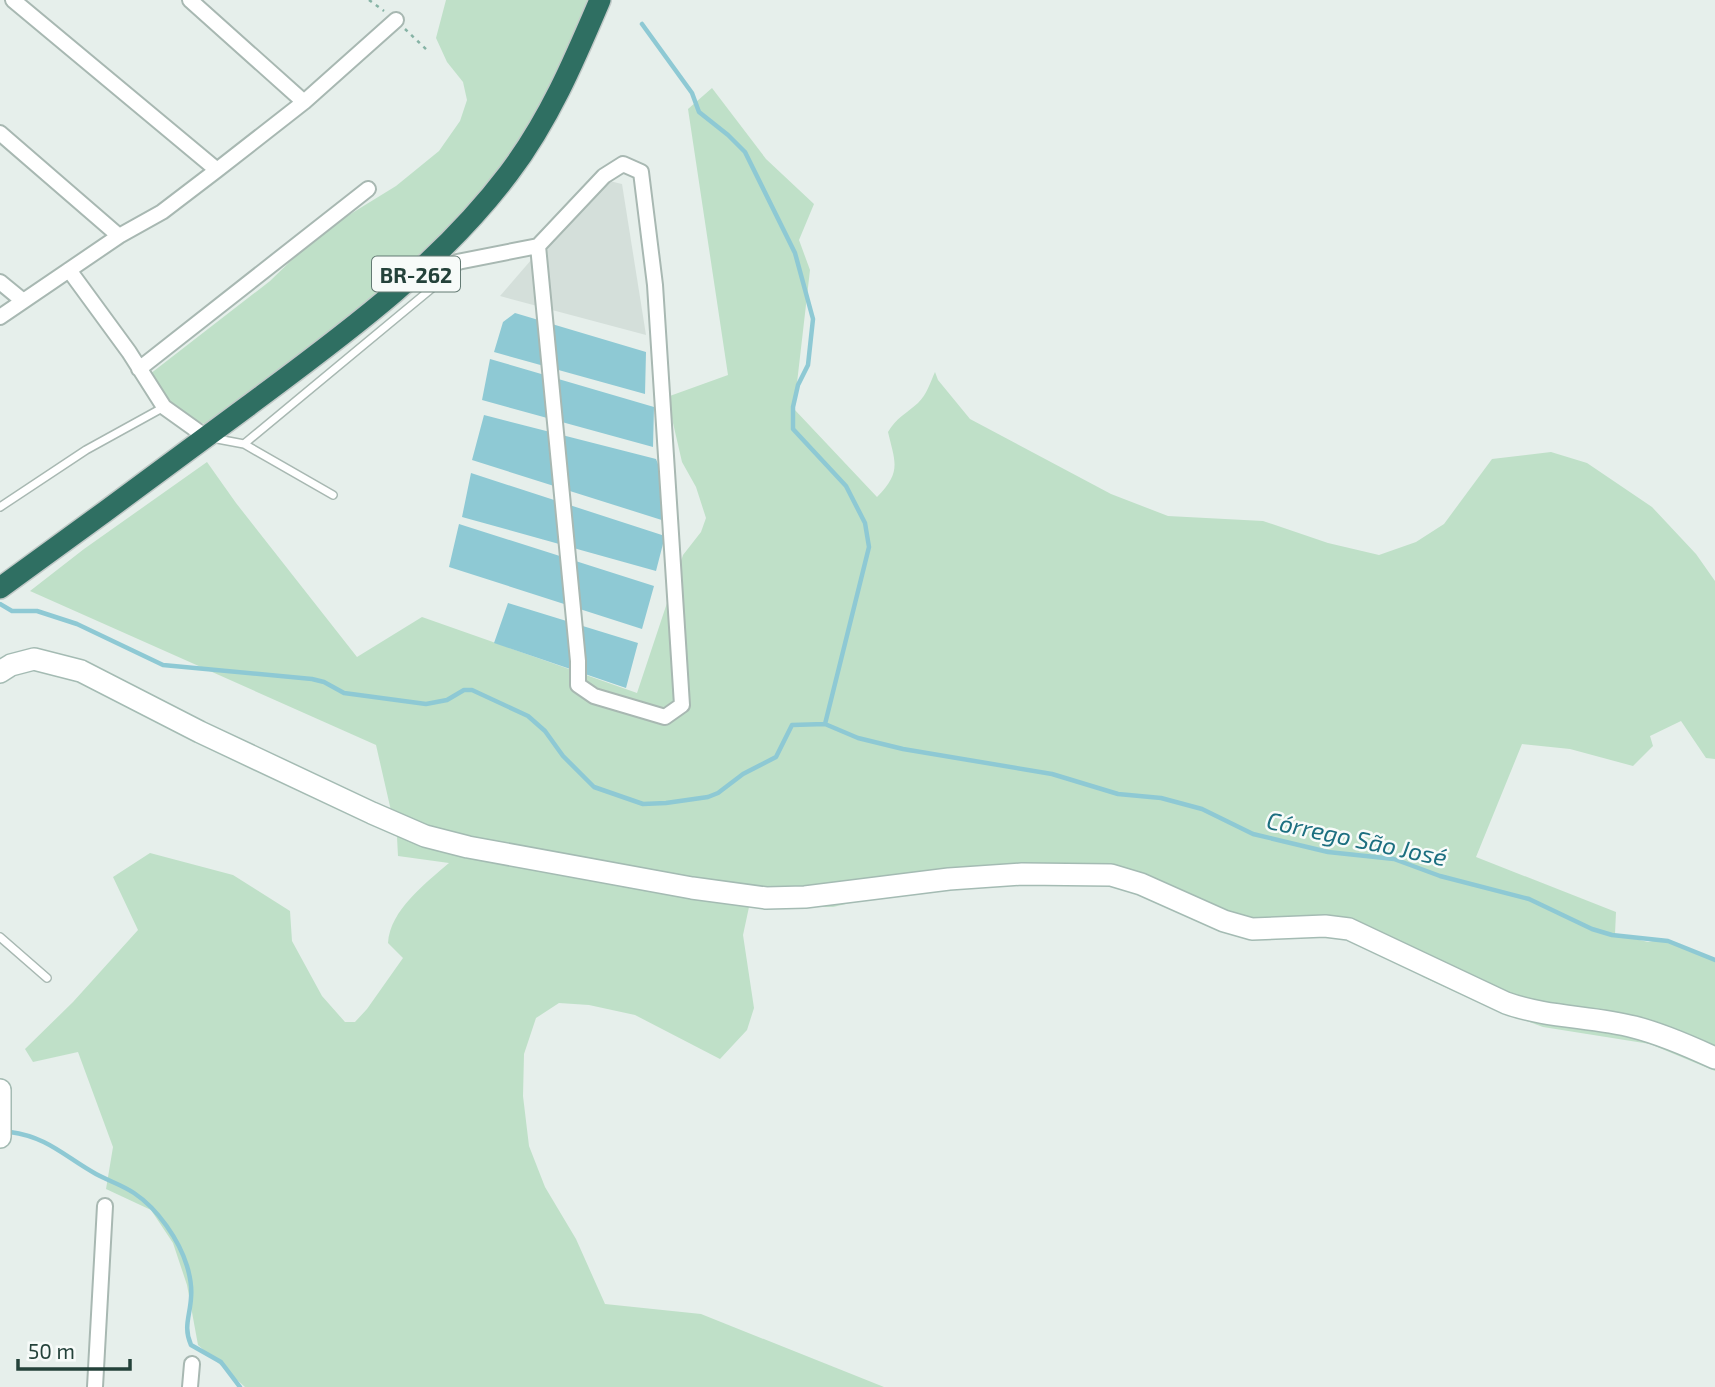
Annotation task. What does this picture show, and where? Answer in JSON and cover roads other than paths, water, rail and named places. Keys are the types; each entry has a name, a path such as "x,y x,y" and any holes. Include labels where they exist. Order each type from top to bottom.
{"highway":[{"name":"BR-262","path":"0,588 344,334 422,270 500,184 539,129 568,76 600,0"}],"street":[{"path":"13,0 217,170"},
{"path":"190,0 304,102"},
{"path":"0,317 119,236 162,212 304,102 396,20"},
{"path":"0,133 119,236"},
{"path":"422,270 538,246 604,176 623,164 641,172 655,285 682,705 665,717 594,696 578,685 578,661 538,246"},
{"path":"139,369 368,189"},
{"path":"69,270 164,407 206,437"},
{"path":"0,282 22,300"},
{"path":"0,672 11,665 34,659 81,671 200,732 372,813 445,841 692,888 766,898 805,897 949,879 1022,874 1111,875 1141,884 1224,920 1252,929 1325,926 1349,929 1506,1003 1531,1012 1633,1027 1715,1058"},
{"path":"0,1090 1,1129"},
{"path":"95,1387 106,1206"},
{"path":"190,1387 192,1364"}],"lane":[{"path":"244,444 463,262"},
{"path":"0,507 86,450 164,407"},
{"path":"206,437 244,444 333,495"},
{"path":"0,937 47,978"}],"water":[{"path":"515,313 646,352 645,394 494,352 503,322"},
{"path":"490,359 654,407 653,447 482,400"},
{"path":"484,415 656,459 673,502 668,522 472,460"},
{"path":"471,473 665,536 656,571 462,517"},
{"path":"459,524 654,586 642,629 449,567"},
{"path":"508,603 638,643 626,688 494,643"}],"waterway":[{"path":"642,24 692,93 699,112 745,152 795,253 813,319 808,365 798,385 793,407 793,429 846,486 865,523 869,547 825,724"},
{"name":"Córrego São José","path":"0,604 12,611 37,611 77,624 163,665 312,679 344,693 426,704 447,700 464,690 472,690 528,716 545,731 563,756 594,787 643,804 708,797 718,793 743,774 776,757 792,725 825,724 858,738 903,749 1052,774 1118,794 1161,798 1202,809 1253,834 1328,852 1394,859 1440,876 1529,899 1592,929 1612,935 1668,941 1715,960"},
{"path":"10,1132 46,1143 96,1174 129,1190 159,1216 179,1246 188,1270 191,1294 187,1327 191,1345 221,1362 240,1387"}]}
